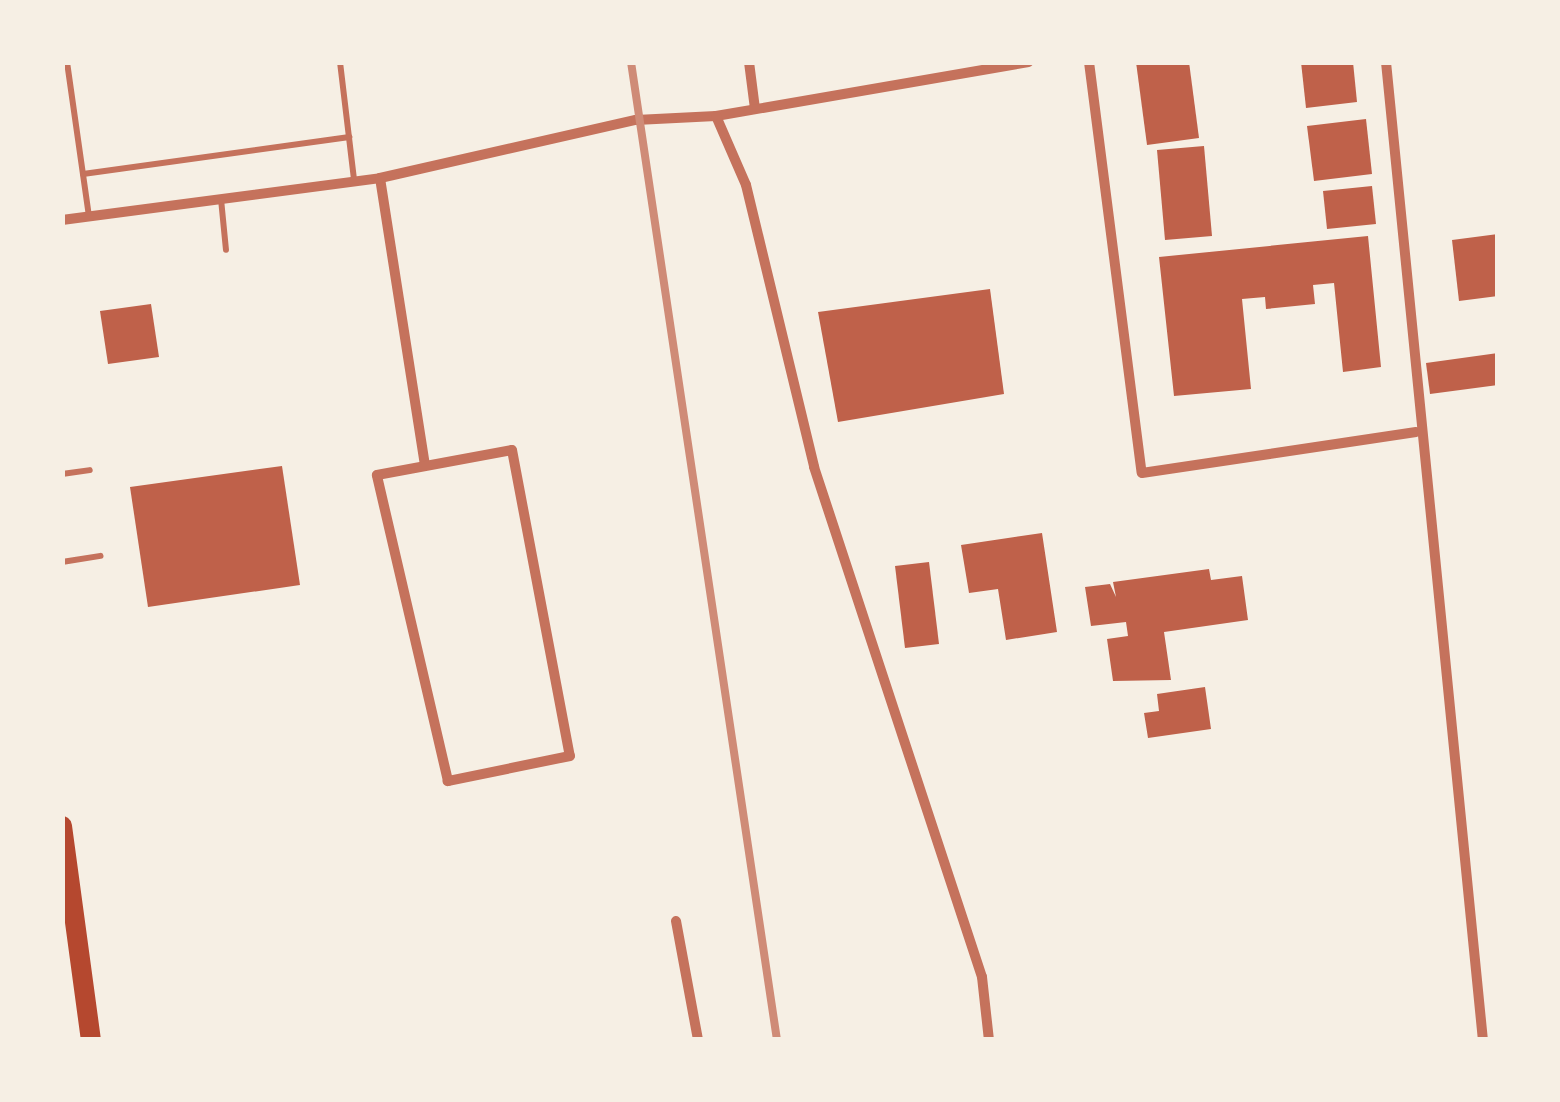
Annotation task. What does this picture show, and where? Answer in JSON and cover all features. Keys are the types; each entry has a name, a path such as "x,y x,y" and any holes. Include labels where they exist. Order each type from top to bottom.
{"highway":[{"path":"62,826 91,1040"}],"street":[{"path":"748,62 755,110"},
{"path":"62,220 380,178 636,120 716,116 1028,62"},
{"path":"1089,62 1142,473 1416,432"},
{"path":"1386,62 1416,432 1482,1040"},
{"path":"716,116 746,185 814,468 982,977 989,1040"},
{"path":"380,178 425,466"},
{"path":"512,450 570,756 448,781 376,475 425,466 512,450"},
{"path":"676,921 698,1040"}],"lane":[{"path":"67,62 89,217"},
{"path":"340,62 354,182"},
{"path":"83,174 349,137"},
{"path":"222,199 226,250"},
{"path":"62,474 90,470"},
{"path":"62,562 101,556"}],"building":[{"path":"1136,62 1189,62 1199,138 1147,145"},
{"path":"1301,62 1353,62 1357,102 1306,108"},
{"path":"1366,119 1372,174 1314,181 1307,126"},
{"path":"1204,146 1212,236 1165,240 1157,150"},
{"path":"1372,186 1376,224 1327,229 1323,191"},
{"path":"1498,234 1498,296 1459,301 1452,240"},
{"path":"1368,236 1381,367 1343,372 1334,283 1313,285 1315,304 1266,309 1265,297 1242,299 1251,389 1174,396 1159,257"},
{"path":"990,289 1004,394 838,422 818,312"},
{"path":"151,304 159,357 108,364 100,311"},
{"path":"1498,353 1498,385 1430,394 1426,363"},
{"path":"282,466 300,585 148,607 130,487"},
{"path":"1042,533 1057,632 1006,640 998,589 969,593 961,545"},
{"path":"929,562 939,644 905,648 895,566"},
{"path":"1209,569 1211,580 1242,576 1248,620 1164,632 1171,680 1113,681 1107,639 1128,636 1126,622 1091,626 1085,587 1110,584 1116,597 1113,582"},
{"path":"1205,687 1211,729 1148,738 1144,713 1159,711 1157,694"}],"railway":[{"path":"631,62 777,1040"}]}
